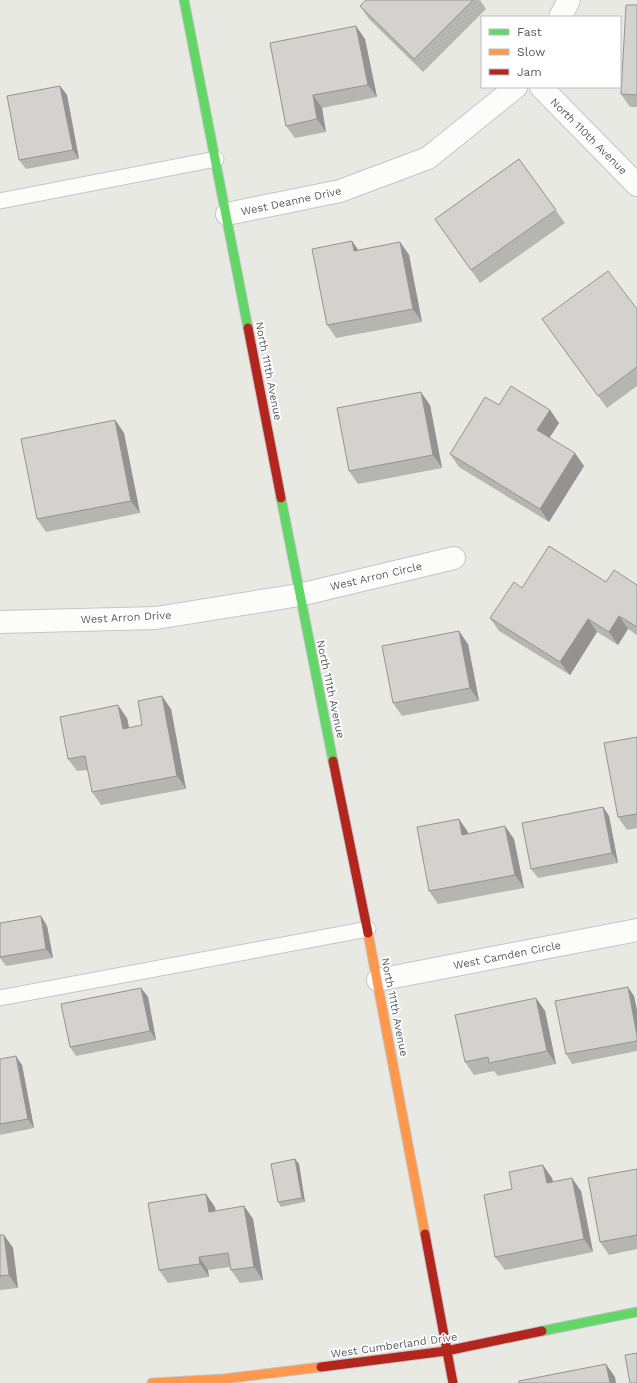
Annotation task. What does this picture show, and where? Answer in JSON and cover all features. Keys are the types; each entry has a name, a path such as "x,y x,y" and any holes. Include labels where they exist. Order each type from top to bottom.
{"street":[{"name":"North 111th Avenue","path":"184,0 227,214 299,594 378,980 453,1383"},
{"path":"561,16 569,0"},
{"name":"West Deanne Drive","path":"227,214 340,192 428,158 515,88"},
{"name":"North 110th Avenue","path":"542,88 637,185"},
{"name":"West Arron Circle","path":"299,594 454,558"},
{"name":"West Arron Drive","path":"0,622 156,618 299,594"},
{"name":"West Camden Circle","path":"378,980 637,930"},
{"name":"West Cumberland Drive","path":"152,1383 223,1379 446,1351 637,1312"}],"lane":[{"path":"0,201 216,159"},
{"path":"0,998 368,929"}],"building":[{"path":"366,0 473,0 414,59 360,6"},
{"path":"626,5 637,5 637,95 621,94"},
{"path":"356,26 368,85 313,95 317,119 286,126 270,43"},
{"path":"60,86 73,150 19,160 7,96"},
{"path":"519,159 556,210 471,270 435,219"},
{"path":"352,241 354,251 400,242 413,309 327,325 312,249"},
{"path":"608,271 637,309 637,367 598,396 542,319"},
{"path":"511,386 550,410 537,430 575,453 540,509 450,454 485,397 499,405"},
{"path":"421,392 433,455 349,471 337,408"},
{"path":"115,420 131,501 37,519 21,439"},
{"path":"549,546 606,582 614,570 637,585 637,627 619,616 609,632 588,619 560,662 490,618 514,582 522,588"},
{"path":"459,631 470,688 393,703 382,646"},
{"path":"162,696 177,776 92,792 85,756 68,759 60,717 118,705 123,729 142,725 138,701"},
{"path":"637,737 637,814 618,817 604,743"},
{"path":"603,807 612,853 531,869 522,823"},
{"path":"459,819 462,835 505,826 515,875 429,891 417,827"},
{"path":"41,916 46,949 0,957 0,923"},
{"path":"628,987 637,1041 566,1054 555,1001"},
{"path":"141,988 150,1031 70,1047 61,1004"},
{"path":"536,998 547,1051 489,1063 488,1057 465,1062 455,1015"},
{"path":"16,1056 28,1119 0,1124 0,1059"},
{"path":"295,1159 302,1198 278,1202 271,1164"},
{"path":"543,1165 547,1183 572,1178 584,1239 495,1257 484,1195 512,1189 509,1172"},
{"path":"637,1169 637,1235 600,1242 588,1178"},
{"path":"206,1194 209,1212 244,1206 254,1267 231,1270 228,1253 199,1257 200,1264 159,1270 148,1203"},
{"path":"0,1235 4,1235 9,1275 0,1276"},
{"path":"637,1353 637,1383 630,1383 625,1355"},
{"path":"606,1364 610,1383 519,1383 519,1381"}],"traffic: fast":[{"path":"184,0 248,328"},
{"path":"281,498 333,761"},
{"path":"542,1331 637,1312"}],"traffic: slow":[{"path":"368,933 425,1234"},
{"path":"152,1383 223,1379 321,1367"}],"traffic: jam":[{"path":"248,328 281,498"},
{"path":"333,761 368,933"},
{"path":"425,1234 453,1383"},
{"path":"321,1367 446,1351 542,1331"}]}
